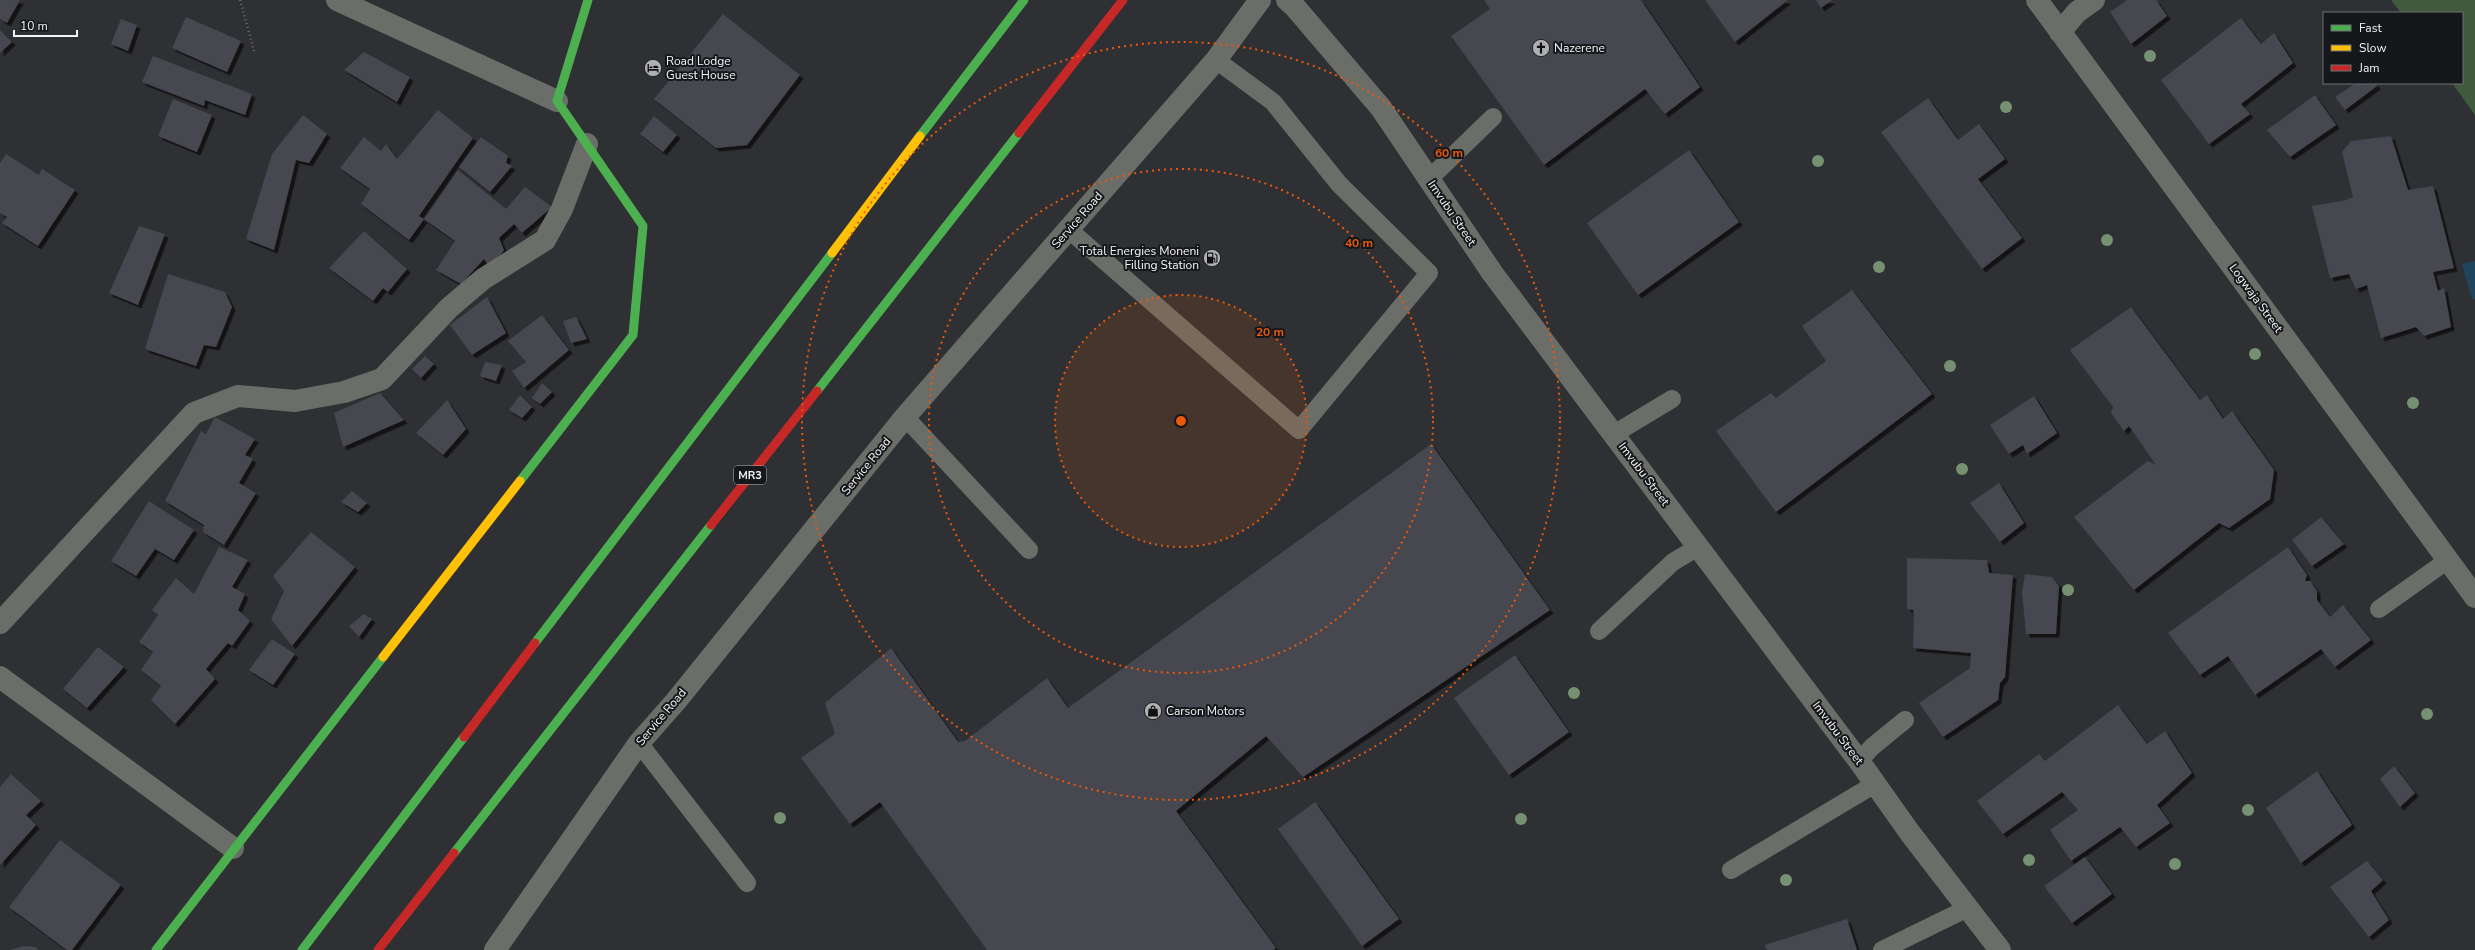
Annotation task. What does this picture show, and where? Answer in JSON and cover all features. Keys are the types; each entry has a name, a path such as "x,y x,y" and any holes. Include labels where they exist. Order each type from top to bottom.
{"main road":[{"path":"156,950 233,848 633,335 643,226 557,101 588,0"},
{"path":"302,950 1024,0"},
{"name":"MR3","path":"378,950 1123,0"}],"street":[{"path":"337,0 557,101"},
{"name":"Service Road","path":"495,950 639,743 676,700 906,417 1216,60 1260,0"},
{"name":"Imvubu Street","path":"1286,0 1310,24 1381,108 1493,274 2000,950"},
{"name":"Logwaja Street","path":"2037,0 2475,597"},
{"path":"2060,32 2077,12 2094,0"},
{"path":"0,623 194,413 238,396 295,401 344,392 382,379 449,308 483,279 545,240 562,208 587,144"},
{"path":"0,677 233,848"}],"lane":[{"path":"1068,229 1299,430 1429,273 1339,184 1273,102 1216,60"},
{"path":"1429,179 1493,117"},
{"path":"1614,434 1672,399"},
{"path":"906,417 1029,550"},
{"path":"1599,631 1673,562 1698,547"},
{"path":"2379,609 2448,560"},
{"path":"1859,761 1872,747 1905,720"},
{"path":"639,743 747,883"},
{"path":"1731,870 1875,784"},
{"path":"1882,950 1968,908"}],"path":[{"path":"240,0 254,54"}],"green space":[{"path":"2391,0 2475,0 2475,115 2453,84 2463,84 2463,12 2400,12"}],"water":[{"path":"2475,261 2475,299 2472,300 2462,264"}],"building":[{"path":"0,0 20,0 7,23 0,19"},
{"path":"1484,0 1641,0 1700,87 1665,114 1645,89 1544,165 1451,36 1490,9"},
{"path":"1705,0 1788,0 1735,42"},
{"path":"1816,0 1832,0 1821,8"},
{"path":"2127,0 2156,0 2167,16 2131,44 2110,12"},
{"path":"723,14 800,75 747,145 716,148 654,99"},
{"path":"186,17 241,41 227,72 172,48"},
{"path":"2241,18 2261,44 2274,33 2293,63 2241,104 2250,114 2209,144 2161,80"},
{"path":"121,19 137,25 128,51 111,44"},
{"path":"0,30 12,42 0,53"},
{"path":"364,52 410,77 397,102 344,70"},
{"path":"153,56 252,94 245,115 205,100 204,106 142,82"},
{"path":"2354,84 2376,84 2377,86 2345,110 2335,97"},
{"path":"2315,95 2336,125 2290,157 2267,130"},
{"path":"1928,98 1958,140 1979,124 2005,159 1978,179 2022,238 1982,269 1881,132"},
{"path":"173,99 212,115 197,152 158,136"},
{"path":"438,110 473,138 419,216 424,219 409,240 361,204 370,189 340,168 364,137 381,151 386,144 397,159"},
{"path":"303,115 327,134 309,163 296,160 274,250 246,239 272,154"},
{"path":"654,116 677,135 663,152 640,134"},
{"path":"2391,136 2408,190 2433,186 2454,268 2433,272 2438,291 2444,288 2451,327 2424,336 2416,327 2381,338 2367,285 2356,289 2349,274 2330,278 2312,206 2346,200 2353,197 2342,152 2351,141"},
{"path":"481,137 508,156 506,163 512,166 490,192 459,167"},
{"path":"1689,150 1739,222 1638,295 1587,223"},
{"path":"6,154 39,175 42,169 75,190 38,246 2,223 7,217 0,213 0,163"},
{"path":"458,170 506,209 525,187 552,207 522,233 514,224 499,238 504,250 491,269 484,259 461,284 436,270 455,241 424,219"},
{"path":"139,226 165,234 138,305 109,293"},
{"path":"364,231 407,269 388,292 383,288 373,301 329,268"},
{"path":"168,274 225,292 232,307 216,347 204,345 196,366 145,349"},
{"path":"1852,290 1932,394 1776,512 1716,431 1771,393 1776,398 1826,361 1802,326"},
{"path":"487,297 506,333 472,355 450,325"},
{"path":"2131,307 2200,400 2207,395 2223,419 2232,411 2274,470 2270,499 2229,528 2219,523 2134,590 2074,517 2148,461 2156,465 2129,426 2124,431 2111,413 2113,407 2070,350"},
{"path":"542,315 569,350 524,388 512,371 526,362 508,341"},
{"path":"576,317 587,339 571,343 563,321"},
{"path":"425,356 434,364 421,378 412,369"},
{"path":"485,362 502,365 496,381 480,376"},
{"path":"542,383 552,392 540,404 532,398"},
{"path":"380,393 404,420 343,447 334,413"},
{"path":"520,395 532,407 522,418 509,410"},
{"path":"2034,396 2057,433 2027,454 2023,445 2009,454 1990,425"},
{"path":"447,400 466,429 443,455 416,433"},
{"path":"215,417 255,439 245,455 253,459 239,483 256,493 224,545 203,532 204,525 165,501 201,431 206,434"},
{"path":"1431,444 1550,610 1303,777 1266,736 1176,811 1276,948 1273,950 987,950 880,802 850,824 801,758 835,734 825,703 891,648 958,742 965,741 1047,678 1068,708"},
{"path":"1999,483 2024,523 2000,542 1970,503"},
{"path":"352,491 367,503 358,512 341,502"},
{"path":"149,501 194,530 174,560 155,549 136,576 111,561"},
{"path":"2321,517 2344,544 2312,566 2292,540"},
{"path":"311,532 355,567 292,646 271,619 284,591 273,576"},
{"path":"219,547 248,560 232,587 245,594 238,610 250,621 232,646 228,643 206,669 215,679 175,724 151,700 161,686 141,670 153,652 139,642 158,615 152,610 176,578 194,594"},
{"path":"2288,547 2307,575 2305,581 2310,581 2317,591 2317,600 2330,617 2343,605 2371,640 2335,667 2321,649 2255,695 2228,656 2200,675 2168,633"},
{"path":"1907,558 1987,560 1989,573 2013,575 2005,677 2000,683 1998,700 1943,737 1919,703 1970,668 1971,653 1913,648 1914,615 1913,610 1907,609"},
{"path":"2025,574 2052,577 2059,586 2056,634 2026,634 2022,592"},
{"path":"364,614 372,619 359,637 349,626"},
{"path":"272,639 295,654 273,685 249,670"},
{"path":"98,647 124,667 87,708 63,689"},
{"path":"1515,655 1569,732 1509,775 1454,698"},
{"path":"2118,705 2147,744 2165,731 2192,773 2157,805 2170,823 2136,847 2120,827 2071,861 2050,830 2078,810 2062,792 2003,834 1977,801 2039,754 2045,761"},
{"path":"2394,766 2415,793 2400,807 2380,779"},
{"path":"2317,771 2352,825 2301,863 2266,808"},
{"path":"11,774 41,801 26,815 36,825 0,865 0,787"},
{"path":"1315,802 1399,919 1362,946 1278,829"},
{"path":"60,840 121,885 72,950 67,950 9,907"},
{"path":"2085,857 2112,894 2072,923 2044,886"},
{"path":"2367,861 2383,880 2371,891 2389,920 2369,937 2330,887"},
{"path":"1847,919 1857,950 1767,950 1765,945"},
{"path":"23,946 36,947 38,950 10,950"}],"traffic: fast":[{"path":"520,481 633,335 643,226 557,101 588,0"},
{"path":"920,136 1024,0"},
{"path":"817,391 1019,133"},
{"path":"535,643 832,253"},
{"path":"454,853 711,525"},
{"path":"156,950 383,657"},
{"path":"302,950 464,737"}],"traffic: slow":[{"path":"832,253 920,136"},
{"path":"383,657 520,481"}],"traffic: jam":[{"path":"1019,133 1123,0"},
{"path":"711,525 817,391"},
{"path":"464,737 535,643"},
{"path":"378,950 454,853"}],"place":[{"name":"Nazerene","path":"1541,48"},
{"name":"Road Lodge Guest House","path":"653,68"},
{"name":"Total Energies Moneni Filling Station","path":"1212,258"},
{"name":"Carson Motors","path":"1153,711"}]}
